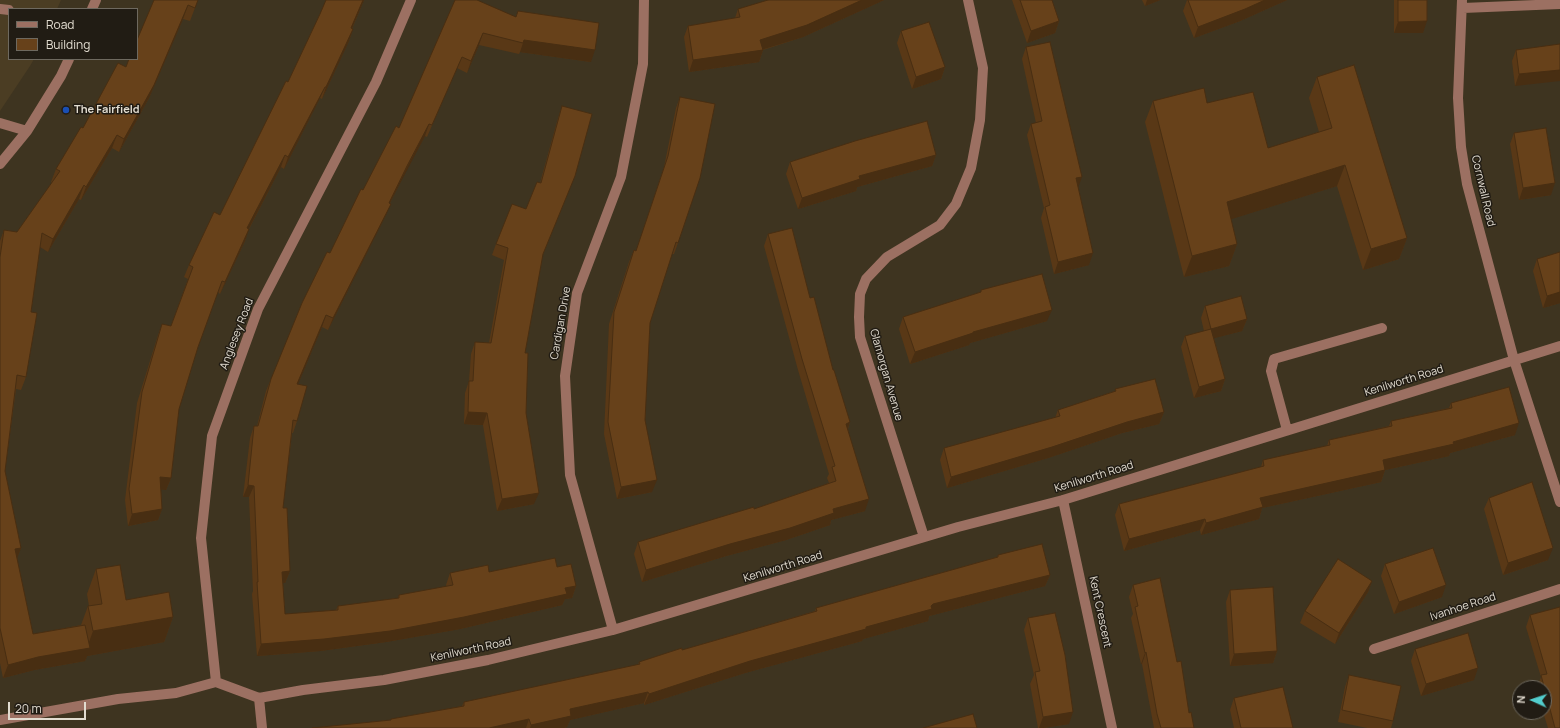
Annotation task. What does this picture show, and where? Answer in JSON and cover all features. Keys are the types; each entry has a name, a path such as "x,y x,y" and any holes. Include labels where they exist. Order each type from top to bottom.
{"street":[{"name":"Anglesey Road","path":"216,682 200,538 212,436 258,309 376,82 411,0"},
{"name":"Cardigan Drive","path":"613,630 570,475 565,376 577,293 621,177 643,64 644,0"},
{"name":"Glamorgan Avenue","path":"924,537 860,337 860,294 866,279 887,257 940,225 956,204 971,168 980,120 983,68 968,0"},
{"path":"1462,4 1560,4"},
{"name":"Cornwall Road","path":"1462,4 1458,98 1461,147 1467,184 1514,360 1560,502"},
{"path":"0,164 27,131 61,76 69,60"},
{"path":"0,123 27,131"},
{"path":"1287,430 1271,371 1274,360 1382,328"},
{"name":"Kenilworth Road","path":"259,698 303,690 384,680 481,662 613,630 924,537 1063,500 1560,346"},
{"name":"Kent Crescent","path":"1063,500 1112,728"},
{"name":"Ivanhoe Road","path":"1374,649 1560,589"},
{"path":"0,720 118,699 176,693 216,682 259,698 262,728"}],"shaded area":[{"path":"0,0 61,0 57,8 8,8 8,60 33,60 0,111"}],"building":[{"path":"154,0 198,0 195,8 188,5 154,85 124,139 117,135 86,187 84,185 53,239 42,233 31,312 37,313 26,377 17,375 5,471 21,548 15,549 33,634 85,625 90,648 38,657 8,665 0,628 0,257 4,230 17,232 60,171 56,169 81,127 83,128 118,63 126,67 129,60 138,60 138,38"},
{"path":"326,0 363,0 351,28 353,29 326,87 288,157 285,155 247,228 249,229 225,282 222,281 198,347 179,409 171,478 160,477 162,509 132,514 129,489 142,392 162,324 171,326 193,267 189,265 214,212 220,215 286,81 288,82"},
{"path":"455,0 477,0 516,17 518,11 599,23 595,50 524,40 523,43 483,33 471,61 462,57 432,125 429,124 407,166 389,203 391,204 333,318 326,315 297,384 307,386 297,421 293,420 283,508 287,508 290,571 282,572 285,614 338,610 338,606 399,598 399,595 453,585 450,573 488,565 489,572 555,558 557,567 571,564 576,586 565,588 567,594 464,617 390,631 324,639 261,644 257,582 254,486 248,485 254,426 258,426 271,379 302,303 327,252 330,253 361,189 363,190 396,126 399,128"},
{"path":"768,0 862,0 807,25 760,40 763,50 693,60 688,26 740,17 738,9"},
{"path":"1020,0 1052,0 1059,21 1031,31"},
{"path":"1188,0 1265,0 1198,27"},
{"path":"1398,0 1427,0 1427,21 1398,22"},
{"path":"929,22 945,67 916,77 901,31"},
{"path":"1050,42 1082,177 1076,178 1093,253 1058,262 1045,207 1050,205 1031,124 1042,121 1026,47"},
{"path":"1560,44 1560,70 1519,74 1516,50"},
{"path":"1354,65 1407,238 1371,249 1345,165 1227,202 1237,244 1192,256 1153,101 1204,88 1207,103 1253,92 1268,148 1332,128 1317,77"},
{"path":"680,97 715,104 700,178 678,243 676,242 650,323 645,420 657,480 621,487 608,422 614,312 634,250 636,251 668,156"},
{"path":"562,106 592,114 575,176 543,254 525,353 528,353 526,413 539,493 502,499 487,413 468,412 469,381 473,381 475,342 491,343 508,248 496,244 512,204 526,209 537,182 541,183"},
{"path":"927,121 936,155 859,176 860,179 802,198 790,162 855,141"},
{"path":"1546,128 1555,183 1523,188 1514,133"},
{"path":"792,228 810,298 814,297 833,370 850,422 846,424 869,499 833,509 834,513 790,528 730,544 646,570 638,542 754,507 754,509 836,481 832,467 835,466 802,359 768,234"},
{"path":"1560,252 1560,292 1547,296 1537,259"},
{"path":"1042,274 1052,310 973,332 915,352 903,317 981,292 981,290"},
{"path":"1241,296 1247,319 1211,329 1205,306"},
{"path":"1211,329 1225,379 1199,387 1185,336"},
{"path":"1155,379 1164,412 1127,422 1052,447 951,477 944,448 1060,416 1058,410 1116,391 1115,389"},
{"path":"1509,387 1519,423 1453,442 1454,444 1383,460 1385,470 1260,498 1263,507 1206,523 1205,519 1129,539 1119,504 1264,466 1263,460 1330,445 1329,440 1392,426 1391,421 1452,408 1451,403"},
{"path":"1532,482 1553,548 1508,563 1489,498"},
{"path":"1042,544 1050,575 933,604 931,606 932,609 750,661 649,694 648,692 570,709 571,716 531,725 529,719 489,728 312,728 391,720 464,706 464,702 640,664 639,662 682,648 682,650 817,611 816,608 998,557 998,555"},
{"path":"1433,548 1446,585 1399,602 1385,564"},
{"path":"1338,559 1372,581 1339,633 1305,611"},
{"path":"120,565 126,600 169,592 173,617 93,631 88,606 102,604 96,569"},
{"path":"1160,578 1177,662 1181,661 1189,713 1191,712 1194,728 1161,728 1157,714 1146,652 1145,653 1135,607 1138,606 1133,585"},
{"path":"1273,587 1277,651 1234,654 1230,590"},
{"path":"1560,607 1560,728 1555,728 1552,717 1552,680 1542,680 1541,675 1547,674 1530,615"},
{"path":"1055,613 1065,655 1073,712 1043,717 1035,672 1040,671 1028,618"},
{"path":"1468,633 1478,668 1426,684 1415,649"},
{"path":"1349,675 1401,686 1393,721 1342,710"},
{"path":"1283,687 1293,728 1241,728 1234,698"},
{"path":"973,714 977,728 923,728"}],"place":[{"name":"The Fairfield","path":"66,110"}]}
